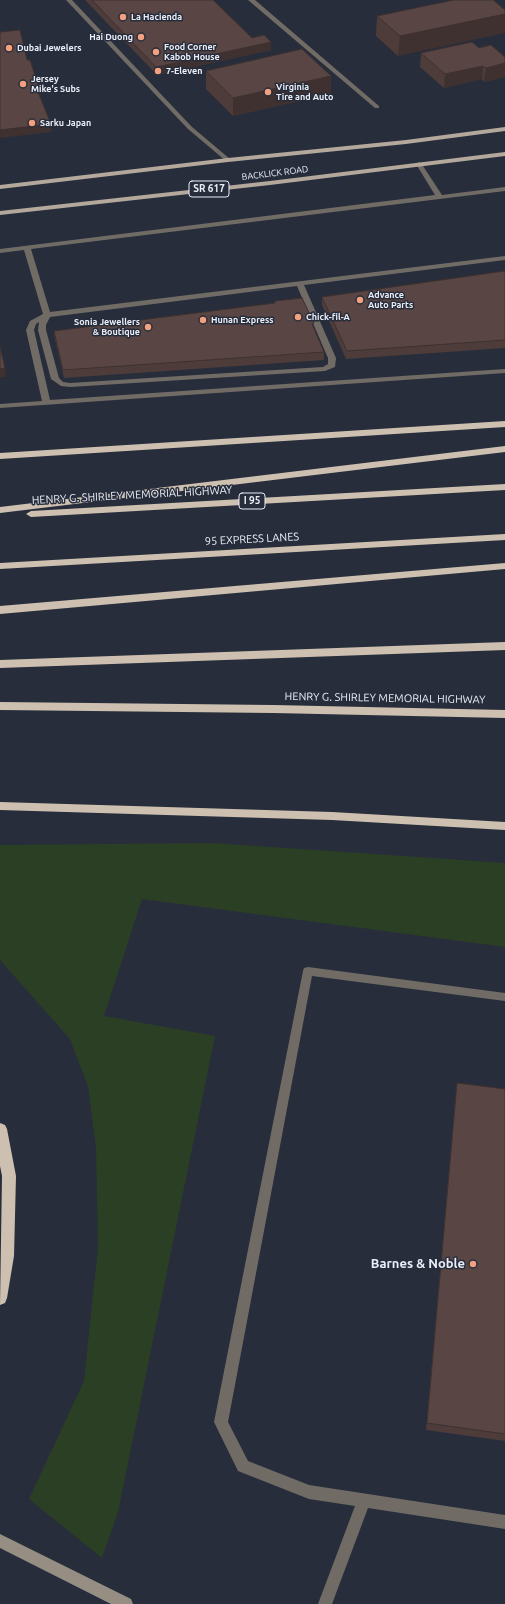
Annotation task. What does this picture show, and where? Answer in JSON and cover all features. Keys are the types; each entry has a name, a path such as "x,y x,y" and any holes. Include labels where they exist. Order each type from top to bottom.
{"highway":[{"path":"0,456 505,424"},
{"path":"0,510 505,449"},
{"name":"HENRY G. SHIRLEY MEMORIAL HIGHWAY","path":"0,515 505,487"},
{"name":"95 EXPRESS LANES","path":"0,566 505,537"},
{"path":"0,610 505,566"},
{"path":"0,664 505,646"},
{"name":"HENRY G. SHIRLEY MEMORIAL HIGHWAY","path":"0,706 273,709 505,714"},
{"path":"0,806 332,816 505,826"},
{"path":"0,1129 9,1176 6,1256 0,1298"}],"main road":[{"name":"BACKLICK ROAD","path":"0,187 228,160 406,142 505,129"},
{"name":"BACKLICK ROAD","path":"0,213 505,154"},
{"path":"0,1541 126,1604"}],"lane":[{"path":"69,0 190,128 228,160"},
{"path":"251,0 377,107"},
{"path":"419,164 440,197"},
{"path":"0,251 505,189"},
{"path":"27,248 47,315 42,325 42,330 55,379 61,384 70,385 325,369 332,365 332,358 300,284"},
{"path":"46,402 30,330 33,323 47,315 505,258"},
{"path":"0,406 505,371"},
{"path":"505,997 308,971 221,1422 243,1466 309,1492 505,1522"},
{"path":"325,1604 364,1500"}],"green space":[{"path":"213,843 505,863 505,947 142,899 104,1016 215,1036 118,1512 102,1558 29,1499 84,1381 98,1247 96,1148 88,1086 70,1039 0,960 0,845"}],"building":[{"path":"92,0 213,0 252,38 264,35 271,42 156,67"},
{"path":"454,0 493,0 505,10 505,14 400,36 377,16"},
{"path":"20,30 27,60 30,60 40,91 38,92 51,124 0,130 0,32"},
{"path":"472,42 479,48 491,45 505,57 505,63 486,68 483,66 445,74 421,53"},
{"path":"302,49 331,76 233,98 206,71"},
{"path":"505,271 505,340 347,351 322,297"},
{"path":"302,298 314,323 312,324 324,352 63,370 54,331 275,303 275,301"},
{"path":"0,347 5,368 0,369"},
{"name":"Barnes & Noble","path":"457,1083 505,1089 505,1434 427,1423"}],"place":[{"name":"La Hacienda","path":"123,17"},
{"name":"Hai Duong","path":"141,37"},
{"name":"Dubai Jewelers","path":"9,48"},
{"name":"Food Corner Kabob House","path":"156,52"},
{"name":"7-Eleven","path":"158,71"},
{"name":"Jersey Mike's Subs","path":"23,84"},
{"name":"Virginia Tire and Auto","path":"268,92"},
{"name":"Sarku Japan","path":"32,123"},
{"name":"Advance Auto Parts","path":"360,300"},
{"name":"Chick-fil-A","path":"298,317"},
{"name":"Hunan Express","path":"203,320"},
{"name":"Sonia Jewellers & Boutique","path":"148,327"},
{"name":"Barnes & Noble","path":"473,1264"}]}
